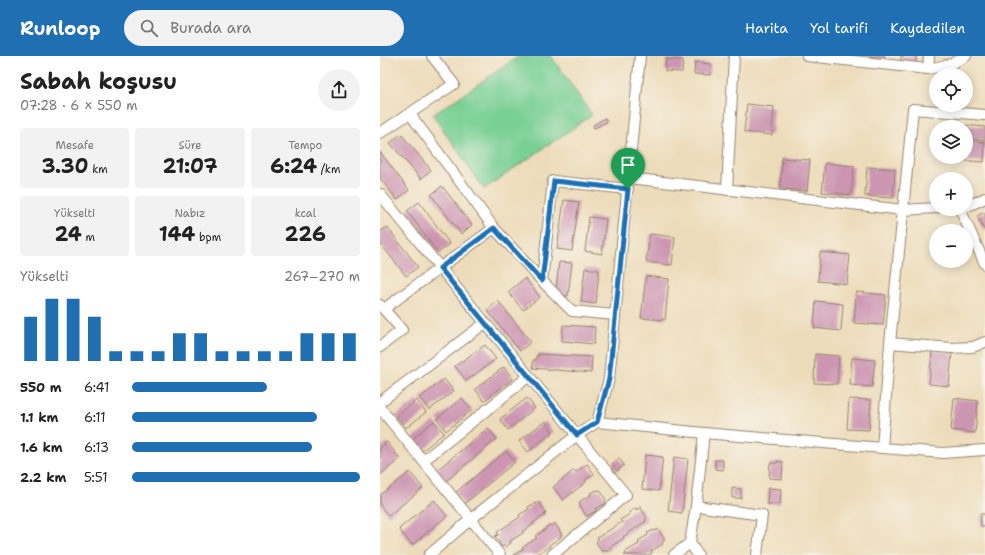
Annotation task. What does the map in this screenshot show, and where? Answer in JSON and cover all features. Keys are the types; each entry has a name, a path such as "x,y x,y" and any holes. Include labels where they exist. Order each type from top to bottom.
{"street":[{"path":"380,134 454,84 432,56"},
{"path":"597,422 609,379 640,56"},
{"path":"727,190 734,56"},
{"path":"807,56 856,59 928,69 951,64 966,56"},
{"path":"928,69 929,56"},
{"path":"882,448 890,343 913,109 985,114"},
{"path":"410,114 494,228 542,281 572,311 616,315"},
{"path":"629,178 903,210 929,208"},
{"path":"542,281 554,181 628,189"},
{"path":"380,194 626,495 552,555"},
{"path":"973,204 985,198"},
{"path":"963,216 985,264"},
{"path":"380,347 402,330 382,307 440,268 494,228"},
{"path":"380,402 485,323"},
{"path":"890,343 951,348 973,347 985,342"},
{"path":"423,461 529,376"},
{"path":"380,408 500,555"},
{"path":"429,555 471,519 577,435 597,422 704,433 943,453 985,450"},
{"path":"698,555 690,543 696,506 704,433"},
{"path":"696,506 762,515 757,555"},
{"path":"674,555 690,543"}],"green space":[{"path":"519,56 551,56 592,115 484,189 433,115"}],"building":[{"path":"869,56 885,56 885,60 869,59"},
{"path":"901,56 916,56 916,64 901,63"},
{"path":"666,59 683,60 682,72 665,71"},
{"path":"695,62 711,64 710,75 694,74"},
{"path":"747,104 774,107 772,135 744,132"},
{"path":"605,118 607,122 594,128 593,125"},
{"path":"973,126 985,127 985,140 973,139"},
{"path":"401,134 431,170 421,179 390,143"},
{"path":"973,141 985,142 984,162 973,161"},
{"path":"380,152 409,190 397,200 380,178"},
{"path":"782,158 810,160 807,191 780,189"},
{"path":"825,163 854,166 851,195 822,192"},
{"path":"867,167 895,169 893,198 865,196"},
{"path":"442,186 472,225 461,234 431,195"},
{"path":"564,200 579,202 572,251 557,249"},
{"path":"419,202 450,244 438,253 407,211"},
{"path":"985,212 985,231 977,216"},
{"path":"589,217 606,219 602,254 585,251"},
{"path":"387,227 418,267 406,276 380,243 380,232"},
{"path":"650,234 675,237 672,265 646,262"},
{"path":"820,252 850,255 847,284 818,281"},
{"path":"559,262 572,263 568,296 560,296 558,293 559,289 556,289"},
{"path":"585,268 599,270 596,304 581,302"},
{"path":"646,276 669,279 665,320 641,318"},
{"path":"525,278 540,297 523,310 508,292"},
{"path":"856,292 886,295 883,325 854,323"},
{"path":"498,301 531,342 520,351 487,310"},
{"path":"816,301 843,304 841,331 814,328"},
{"path":"563,325 595,327 594,344 562,341"},
{"path":"485,345 496,359 466,381 455,366"},
{"path":"932,351 952,353 949,386 929,384"},
{"path":"538,354 592,357 591,373 533,368 533,360 536,360 536,356 538,357"},
{"path":"815,354 839,356 837,384 814,383"},
{"path":"852,358 875,360 872,387 850,385"},
{"path":"504,367 513,379 484,401 475,389"},
{"path":"444,379 454,391 429,410 420,398"},
{"path":"462,398 472,410 446,431 437,419"},
{"path":"527,398 535,408 508,430 500,419"},
{"path":"954,398 978,401 975,433 951,430"},
{"path":"849,399 871,400 869,430 847,429"},
{"path":"417,400 426,412 406,428 396,416"},
{"path":"434,421 444,433 422,451 412,439"},
{"path":"545,421 553,432 528,452 519,441"},
{"path":"488,428 497,439 446,481 437,470"},
{"path":"387,442 400,459 380,475 380,448"},
{"path":"506,451 515,462 464,504 455,493"},
{"path":"645,455 663,457 659,491 642,489"},
{"path":"674,457 688,459 682,513 668,511"},
{"path":"619,458 624,465 617,471 612,464"},
{"path":"715,460 723,460 723,470 715,469"},
{"path":"777,461 783,462 782,479 769,478 770,463 777,463"},
{"path":"587,464 594,474 563,500 553,487 574,470 576,472"},
{"path":"410,472 423,488 388,516 380,505 380,495"},
{"path":"732,488 741,489 741,498 732,498"},
{"path":"768,488 781,489 780,504 767,504"},
{"path":"600,490 606,500 606,503 595,509 596,511 586,516 579,503 591,495 590,493"},
{"path":"434,500 447,516 412,545 399,529"},
{"path":"539,502 546,513 544,514 545,515 522,532 523,533 510,541 511,543 505,547 504,545 502,547 495,536 498,535 497,532 520,517 519,515 529,509 528,507"},
{"path":"640,507 647,518 645,520 646,521 610,547 611,548 606,552 605,550 602,552 596,542 598,540 597,538 622,522 620,520 630,514 629,512 636,508 637,510"},
{"path":"981,514 985,514 985,526 981,526"},
{"path":"555,523 562,535 549,545 550,546 537,555 513,555 537,538 535,536 546,529 545,528"},
{"path":"658,529 665,540 662,542 663,544 651,551 652,553 648,555 624,555 626,554 625,552 639,544 638,541 648,535 647,533"}],"route":[{"path":"554,181 628,189 609,379 597,422 577,435 440,268 494,228 542,281 554,181"}]}
